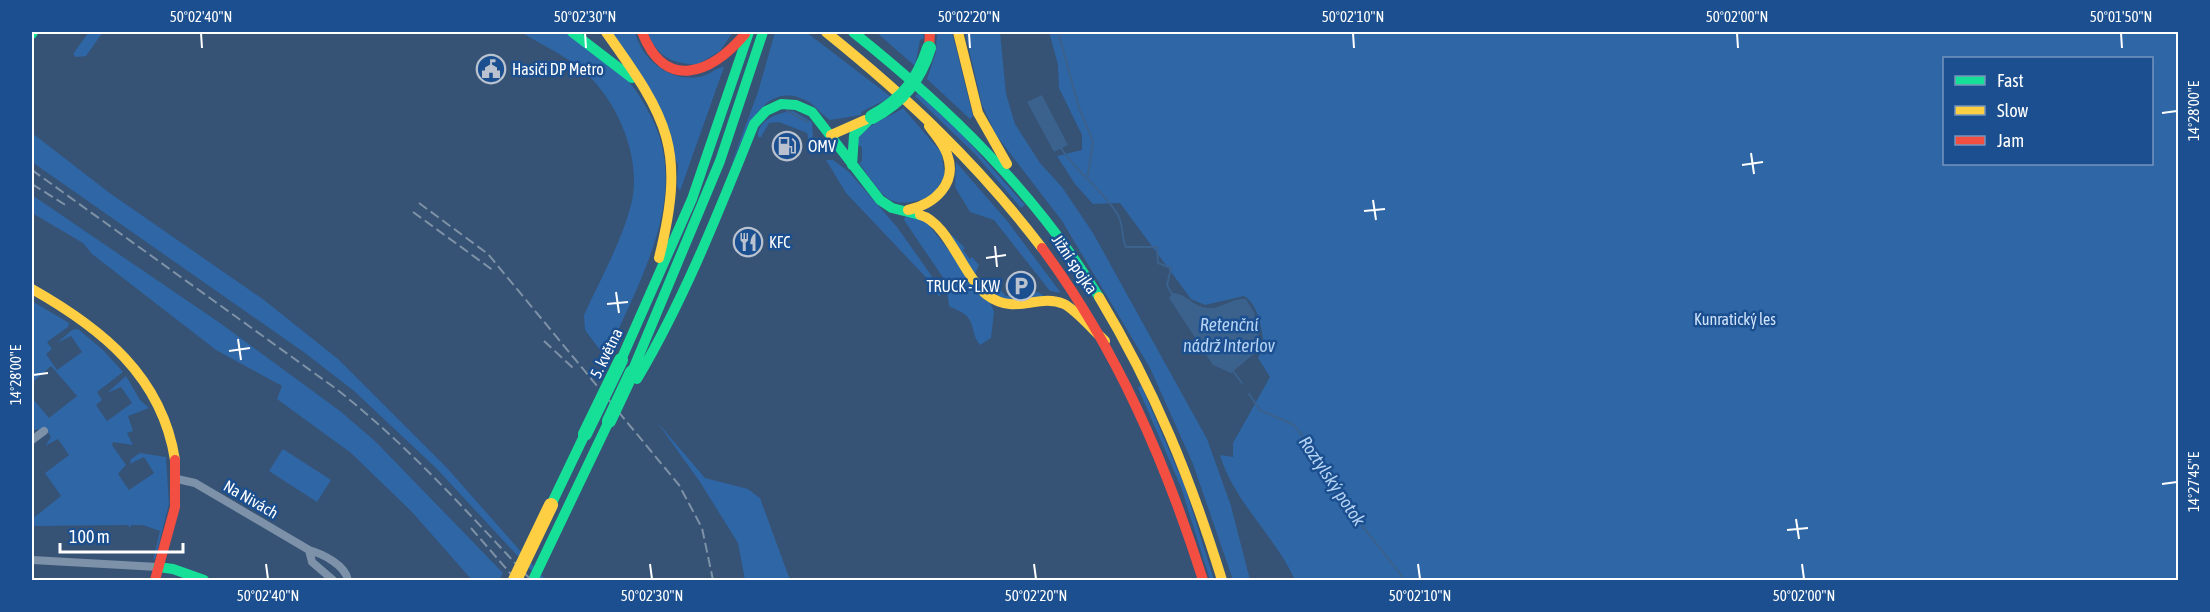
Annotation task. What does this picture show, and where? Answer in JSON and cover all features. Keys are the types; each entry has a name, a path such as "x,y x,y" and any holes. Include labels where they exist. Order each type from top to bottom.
{"main road":[{"path":"572,32 622,69 649,93"},
{"path":"606,32 649,93 666,128 673,176 668,225 641,317"},
{"path":"642,32 647,46 659,59 673,68 689,71 717,63 747,32"},
{"name":"5. května","path":"514,580 641,317 702,172 747,32"},
{"name":"5. května","path":"635,375 705,203 740,107 763,32"},
{"name":"Jižní spojka","path":"826,32 915,105 970,160 1013,208 1071,286 1142,412 1165,465 1203,580"},
{"name":"Jižní spojka","path":"853,32 891,60 950,113 1031,201 1090,282 1146,379 1186,469 1222,580"},
{"path":"870,32 891,60"},
{"path":"958,32 978,113 999,152 1031,201"},
{"path":"831,135 887,109 908,91 920,73 929,38"},
{"path":"533,580 609,421 683,296 758,118 776,105 798,104 812,112 877,197 900,211 933,221 970,276 990,297 1014,306 1060,303 1073,310 1104,341"},
{"path":"900,211 920,208 935,201 943,192 949,176 946,152 915,105"},
{"path":"852,165 854,135 872,117"},
{"path":"32,289 82,319 104,336 132,367 151,396 165,426 177,478 174,515 156,574"},
{"path":"156,574 173,569 204,580"}],"street":[{"path":"32,440 44,431"},
{"name":"Na Nivách","path":"177,478 195,483 309,550 321,552 347,574 348,580"},
{"name":"Na Nivách","path":"309,550 312,562 333,580"},
{"path":"32,560 156,574"}],"green space":[{"path":"562,31 572,34 583,42 617,70 632,86 648,111 661,142 666,174 664,205 656,237 645,269 606,358 585,330 584,315 616,247 631,205 634,187 630,149 616,112 593,81 573,63 521,32"},
{"path":"89,32 103,32 86,56 76,57 73,54"},
{"path":"612,32 635,32 639,43 651,61 680,77 703,76 724,67 680,191 677,186 678,165"},
{"path":"647,32 733,32 720,51 697,65 680,63 666,57 651,41"},
{"path":"775,32 806,32 891,97 861,112 861,115 830,120 805,100 789,96 776,98 754,117 728,173 758,92"},
{"path":"876,32 923,32 924,38 920,40 915,66"},
{"path":"937,32 952,32 973,116 970,119 927,79 936,52"},
{"path":"965,32 1000,32 1006,94 1015,124 1040,163 1062,187 1093,233 1207,439 1231,506 1250,580 1233,580 1193,464 1150,368 1062,221 996,135 982,105"},
{"name":"Kunratický les","path":"1049,32 2178,32 2178,580 1295,580 1287,564 1235,488 1220,455 1233,457 1233,443 1270,377 1258,358 1264,347 1261,326 1253,305 1244,296 1205,305 1191,299 1120,203 1093,204 1075,184 1057,156 1082,150 1082,135 1059,88 1058,65"},
{"path":"918,93 961,133 1025,205 1021,208 975,154 915,96"},
{"path":"903,108 941,152 945,175 933,196 906,203 888,199 875,185 859,163 862,161 862,147 856,144 864,131"},
{"path":"793,111 812,122 813,136 810,146 807,133 779,122 769,123 761,137 758,137 758,131 769,118"},
{"path":"32,133 111,194 264,300 338,359 447,468 546,580 540,580 436,468 354,391 305,353 32,162"},
{"path":"826,160 833,160 849,172 897,227 931,275 941,295 938,296 936,288 846,193"},
{"path":"956,162 1008,222 1061,293 1050,291 994,220 970,212 955,187"},
{"path":"32,195 220,323 340,411 376,442 503,573 499,580 472,580 412,512 351,453 277,399 282,386 216,350 92,254 83,243 32,213"},
{"path":"905,217 924,219 991,304 994,312 991,338 980,345 967,316 949,306 946,282 904,220"},
{"path":"952,235 965,248 963,250 970,259 972,257 979,265 975,274 985,286 990,278 1006,296 1038,292 1047,298 1014,302 992,294 968,267 949,237"},
{"path":"32,301 69,323 68,327 47,342 52,349 46,354 57,370 82,352 71,336 57,343 72,330 78,329 103,350 123,372 97,392 102,400 96,405 107,421 132,403 121,387 107,393 126,376 140,400 149,408 128,416 133,431 127,433 133,445 113,442 112,445 126,465 118,474 129,490 154,473 144,457 130,464 131,459 140,453 166,457 169,504 153,560 160,531 143,525 131,525 130,528 128,525 32,526 32,519 61,496 45,473 69,455 58,439 45,446 51,437 46,429 32,430 32,398 49,418 77,396 51,366 32,383"},
{"path":"1141,385 1185,487 1214,580 1210,580 1181,487 1138,388"},
{"path":"657,422 705,478 748,489 760,498 790,580 745,580 738,543 700,482"},
{"path":"283,449 331,480 317,502 269,471"}],"water":[{"path":"1042,95 1068,145 1054,152 1027,102"},
{"name":"Retenční nádrž Interlov","path":"1173,293 1182,295 1199,306 1209,308 1246,299 1254,312 1261,348 1231,373 1213,365 1169,298"}],"waterway":[{"name":"Roztylský potok","path":"1059,35 1079,108 1093,141 1088,176"},
{"path":"787,111 808,122"},
{"name":"Roztylský potok","path":"1061,148 1118,215 1126,247 1157,247 1158,263 1171,268 1167,285 1173,296"},
{"name":"Roztylský potok","path":"1233,371 1242,383"},
{"name":"Roztylský potok","path":"1249,394 1260,410 1294,425 1315,453 1337,494 1405,580"}],"railway":[{"path":"32,170 335,388 362,410 437,480 531,580"},
{"path":"32,184 67,206"},
{"path":"419,203 488,254 679,485 702,528 713,580"},
{"path":"413,212 494,271"},
{"path":"544,341 573,368"},
{"path":"471,528 516,580"}],"traffic: fast":[{"path":"572,32 632,78"},
{"path":"621,360 692,199 749,32"},
{"path":"632,372 720,161 763,32"},
{"path":"853,32 923,91 988,154 1047,222 1099,297"},
{"path":"872,117 901,97 920,70 929,48"},
{"path":"637,379 686,286 754,124 766,111 781,104 796,105 812,112 880,200 892,208 920,215"},
{"path":"852,165 854,135 872,117"},
{"path":"585,434 621,360"},
{"path":"609,421 632,372"},
{"path":"533,580 609,421"},
{"path":"551,505 585,434"},
{"path":"158,567 173,569 204,580"}],"traffic: slow":[{"path":"606,32 645,89 658,113 666,137 671,162 671,189 659,258"},
{"path":"826,32 941,133 993,188 1042,248"},
{"path":"958,32 978,113 1007,164"},
{"path":"831,135 865,120"},
{"path":"908,210 927,203 942,191 947,183 950,164 947,154 929,126"},
{"path":"920,215 939,228 970,275 987,295 1007,304 1045,301 1064,304 1105,341"},
{"path":"32,289 82,320 104,338 142,379 157,403 168,430 175,460"},
{"path":"1099,297 1137,366 1170,435 1222,580"},
{"path":"515,580 551,505"}],"traffic: jam":[{"path":"642,32 652,51 663,63 676,70 689,71 704,67 718,59 745,34"},
{"path":"929,48 930,32"},
{"path":"1042,248 1069,286 1093,326 1136,407 1172,492 1203,580"},
{"path":"155,580 175,507 175,460"}],"place":[{"name":"Hasiči DP Metro","path":"491,69"},
{"name":"OMV","path":"787,146"},
{"name":"KFC","path":"748,242"},
{"name":"TRUCK - LKW","path":"1021,286"}]}
